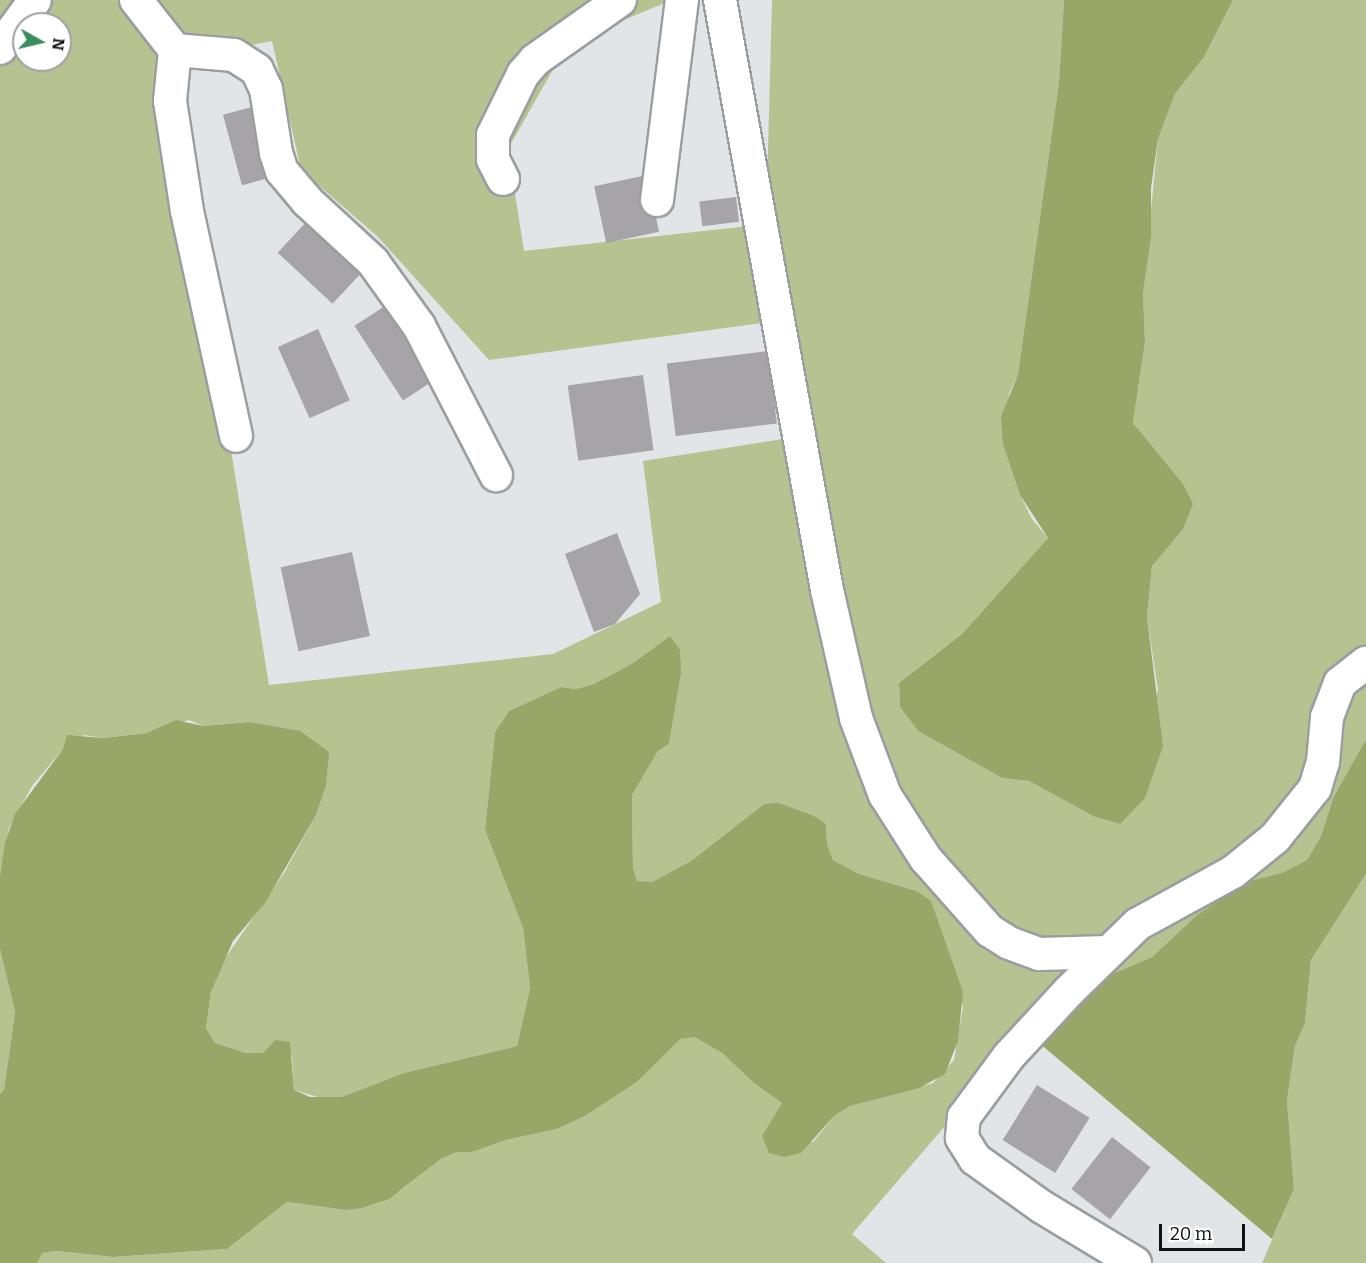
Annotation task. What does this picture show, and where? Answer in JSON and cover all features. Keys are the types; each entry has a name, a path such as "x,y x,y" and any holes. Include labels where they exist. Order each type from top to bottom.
{"street":[{"path":"0,48 35,0"},
{"path":"136,0 175,50 170,100 187,211 236,436"},
{"path":"503,179 493,159 493,135 524,74 535,60 620,0"},
{"path":"657,200 682,0"},
{"path":"720,0 827,590 856,718 885,795 926,859 990,931 1009,943 1040,954 1108,952"},
{"path":"175,50 234,55 257,70 266,89 276,153 282,171 307,201 373,261 419,326 496,475"},
{"path":"1135,1263 1042,1207 975,1159 962,1138 963,1117 971,1102 1032,1032 1108,952 1156,912 1233,872 1275,838 1315,788 1323,762 1327,717 1340,683 1366,663"}],"green space":[{"path":"0,0 672,0 568,43 508,149 524,251 766,224 772,0 1064,0 1059,82 1018,374 1009,394 1003,445 1020,495 1032,519 1048,538 962,634 899,683 900,707 918,731 1002,778 1029,781 1095,817 1120,824 1158,690 1147,617 1152,566 1165,548 1164,464 1133,423 1145,342 1143,292 1158,139 1175,94 1204,57 1233,0 1366,0 1366,739 1333,798 1321,836 1307,860 1284,872 1246,882 1197,915 1152,957 1103,978 1026,1032 852,1234 886,1263 37,1263 41,1253 57,1251 114,1257 227,1249 287,1202 346,1210 400,1191 441,1159 457,1152 472,1152 506,1140 557,1129 585,1116 637,1082 679,1039 695,1036 722,1053 755,1084 782,1103 762,1137 813,1142 834,1116 850,1106 933,1083 954,1060 963,1007 931,902 917,891 859,874 833,860 827,844 826,824 764,804 691,861 652,882 637,882 633,868 632,795 658,751 669,744 681,674 670,636 633,663 594,684 576,689 561,687 509,711 495,732 485,830 523,928 530,988 517,1046 404,1073 343,1097 325,1099 294,1090 292,1056 275,1040 263,1053 246,1053 215,1043 206,1028 211,992 224,960 284,873 316,815 326,786 264,726 249,722 203,726 189,720 147,733 103,738 84,735 63,749 32,786 9,828 0,876","holes":["272,41 301,170 378,237 489,360 785,320 809,435 643,461 661,602 553,654 269,685 168,61"]},
{"path":"1064,0 1233,0 1204,57 1175,94 1158,139 1151,188 1151,237 1143,292 1145,342 1133,423 1183,484 1193,504 1183,529 1152,566 1147,617 1163,746 1145,798 1120,824 1095,817 1029,781 1002,778 918,731 900,707 899,683 962,634 1048,538 1020,495 1003,445 1001,417 1018,374 1059,82"},
{"path":"670,636 680,650 681,674 669,744 658,751 632,795 633,868 637,881 652,882 691,861 764,804 779,803 814,816 826,824 827,844 833,860 859,874 917,891 931,901 963,992 958,1041 945,1074 919,1088 850,1106 834,1116 801,1153 785,1157 769,1153 762,1136 782,1103 755,1084 722,1053 695,1037 680,1039 637,1082 585,1116 557,1129 506,1140 472,1152 457,1152 441,1159 389,1199 346,1210 287,1202 227,1249 114,1257 57,1251 42,1253 37,1263 0,1263 0,1094 4,1090 15,1012 0,949 0,876 5,843 15,814 63,749 67,735 103,738 147,733 176,720 203,726 249,722 300,731 329,752 326,786 316,815 265,903 233,941 211,992 206,1028 215,1043 246,1053 263,1053 275,1040 290,1042 294,1090 310,1097 342,1097 404,1073 517,1046 530,988 523,928 485,830 495,732 509,711 561,687 576,689 594,684 633,663"},
{"path":"1366,739 1366,874 1311,960 1305,1023 1295,1046 1287,1100 1294,1189 1272,1239 1026,1032 1103,978 1152,957 1197,915 1246,882 1284,872 1307,860 1321,836 1333,798"},
{"path":"1366,874 1366,1263 1262,1263 1294,1189 1287,1100 1295,1046 1305,1023 1311,960"},
{"path":"0,949 15,1012 4,1091 0,1094"}],"building":[{"path":"252,107 271,178 242,185 223,115"},
{"path":"647,175 659,232 606,243 594,186"},
{"path":"736,197 739,222 702,226 699,202"},
{"path":"309,219 364,270 332,304 278,253"},
{"path":"388,304 436,379 403,400 354,326"},
{"path":"318,329 350,400 310,418 278,347"},
{"path":"768,351 777,423 676,436 667,363"},
{"path":"643,375 654,450 578,461 568,386"},
{"path":"617,533 640,594 615,624 594,632 565,554"},
{"path":"352,552 370,636 298,651 281,567"},
{"path":"1037,1085 1090,1118 1055,1173 1003,1140"},
{"path":"1112,1137 1151,1167 1110,1219 1071,1189"}]}
